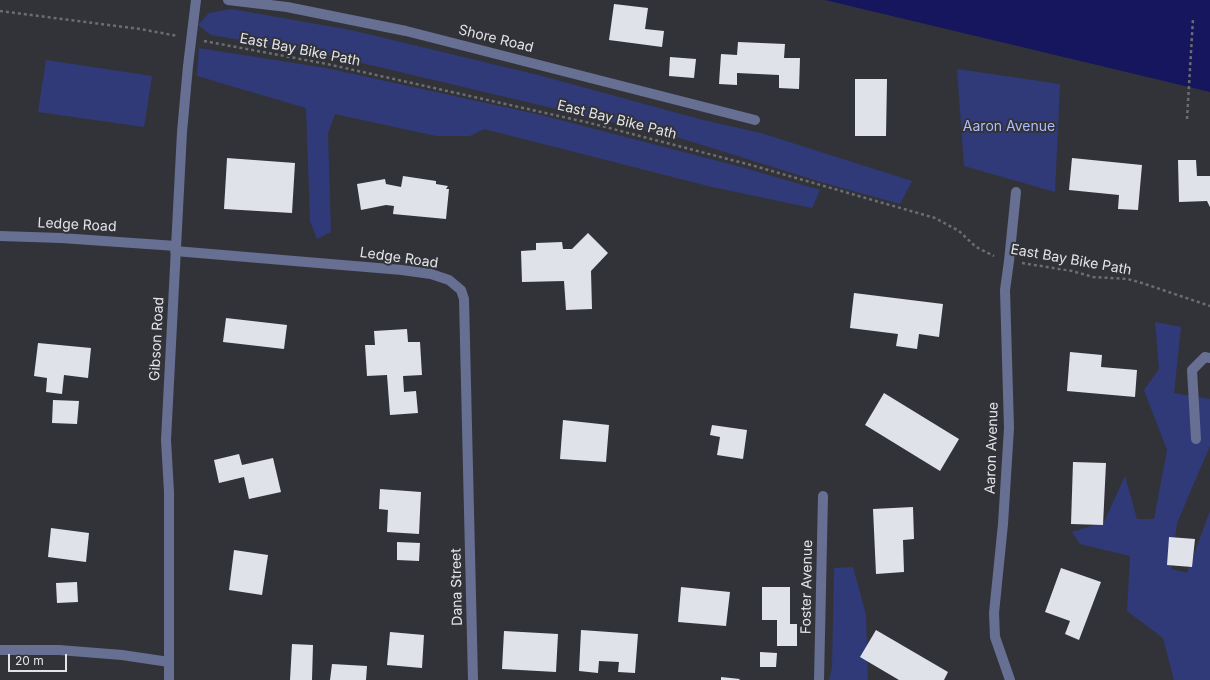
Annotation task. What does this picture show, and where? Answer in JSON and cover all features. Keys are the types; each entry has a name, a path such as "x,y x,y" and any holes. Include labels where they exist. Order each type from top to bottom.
{"street":[{"name":"Gibson Road","path":"169,680 169,492 166,440 182,132 196,0"},
{"name":"Shore Road","path":"228,0 287,7 406,31 755,120"},
{"name":"Aaron Avenue","path":"1010,680 995,637 994,613 1003,524 1009,428 1005,290 1016,192"},
{"name":"Ledge Road","path":"0,236 69,238 402,270 432,274 449,280 461,290 464,300 469,492"},
{"path":"1196,439 1192,370 1205,357 1210,358"},
{"name":"Dana Street","path":"469,492 473,680"},
{"name":"Foster Avenue","path":"819,680 823,496"},
{"path":"0,650 59,650 122,655 168,662"}],"path":[{"name":"East Bay Bike Path","path":"0,11 140,29 327,64 590,123 751,165 936,218 959,231 976,247 989,254 1009,261 1072,271 1094,277 1128,279 1142,282 1210,306"},
{"path":"1186,119 1193,19"}],"green space":[{"path":"231,9 351,30 542,76 703,120 761,133 912,181 900,204 821,182 683,139 324,54 211,35 198,25 209,13"},
{"path":"199,48 326,68 541,115 741,167 820,190 812,208 712,187 484,129 470,136 436,136 335,114 328,133 331,232 317,239 310,221 306,108 197,76"},
{"path":"46,60 152,76 144,127 38,112"},
{"name":"Aaron Avenue","path":"957,69 1060,84 1055,192 964,166"},
{"path":"1155,322 1181,327 1174,393 1210,399 1210,446 1177,523 1171,569 1187,573 1210,511 1210,680 1174,680 1163,638 1127,611 1130,556 1080,544 1072,532 1104,522 1125,476 1137,519 1154,519 1167,450 1144,390 1159,369"},
{"path":"853,567 866,615 868,680 829,680 832,668 834,568"}],"shaded area":[{"path":"825,0 1210,0 1210,92"}],"building":[{"path":"614,4 648,8 645,29 664,31 662,47 609,40"},
{"path":"738,42 785,44 784,58 800,58 799,89 779,88 779,75 737,73 737,85 719,84 721,54 737,55"},
{"path":"670,57 696,59 694,78 669,76"},
{"path":"855,79 887,79 886,136 855,136"},
{"path":"227,158 295,163 292,213 224,209"},
{"path":"1072,158 1142,165 1138,210 1118,209 1119,195 1069,190"},
{"path":"1178,160 1196,160 1197,176 1210,176 1210,207 1207,201 1179,202"},
{"path":"403,176 436,181 436,184 448,186 446,189 449,189 446,219 393,214 394,206 386,205 361,210 357,184 385,179 386,184 401,187"},
{"path":"588,233 608,253 591,271 592,309 566,310 564,281 522,282 521,251 536,250 536,243 562,242 563,249 572,249"},
{"path":"854,293 943,304 939,337 919,334 917,349 896,346 898,334 850,328"},
{"path":"226,318 287,325 284,349 223,342"},
{"path":"407,329 408,342 420,342 422,375 403,376 404,392 416,391 418,413 390,415 387,375 367,376 365,345 375,345 374,331"},
{"path":"38,343 91,348 88,378 64,375 62,394 46,392 47,378 34,376"},
{"path":"1070,352 1102,355 1101,367 1137,370 1135,397 1067,391"},
{"path":"884,393 959,439 940,471 865,425"},
{"path":"53,400 79,401 77,424 52,423"},
{"path":"563,420 609,425 606,462 560,459"},
{"path":"712,425 747,430 743,459 717,455 720,437 710,435"},
{"path":"239,454 242,465 273,458 281,492 249,499 244,477 219,483 214,460"},
{"path":"1073,462 1106,463 1103,525 1071,524"},
{"path":"380,489 421,492 419,534 387,532 388,510 379,509"},
{"path":"913,507 914,539 903,540 904,572 876,574 873,509"},
{"path":"51,528 89,533 86,562 48,557"},
{"path":"1169,537 1195,539 1192,567 1167,565"},
{"path":"397,542 420,543 419,561 397,560"},
{"path":"234,550 268,555 262,595 229,590"},
{"path":"1061,568 1101,582 1079,640 1065,634 1070,621 1045,612"},
{"path":"77,582 78,602 57,603 56,583"},
{"path":"681,587 730,592 726,626 678,622"},
{"path":"762,587 790,587 790,624 797,624 797,646 777,646 777,620 762,620"},
{"path":"581,630 638,634 635,673 618,672 619,662 599,661 598,673 579,671"},
{"path":"876,630 948,672 944,680 899,680 860,657"},
{"path":"504,631 558,634 556,672 502,669"},
{"path":"390,632 424,635 422,668 387,665"},
{"path":"292,644 313,645 312,680 290,680"},
{"path":"760,652 777,653 776,667 760,667"},
{"path":"332,664 367,666 366,680 330,680"},
{"path":"721,677 740,679 721,680"}]}
